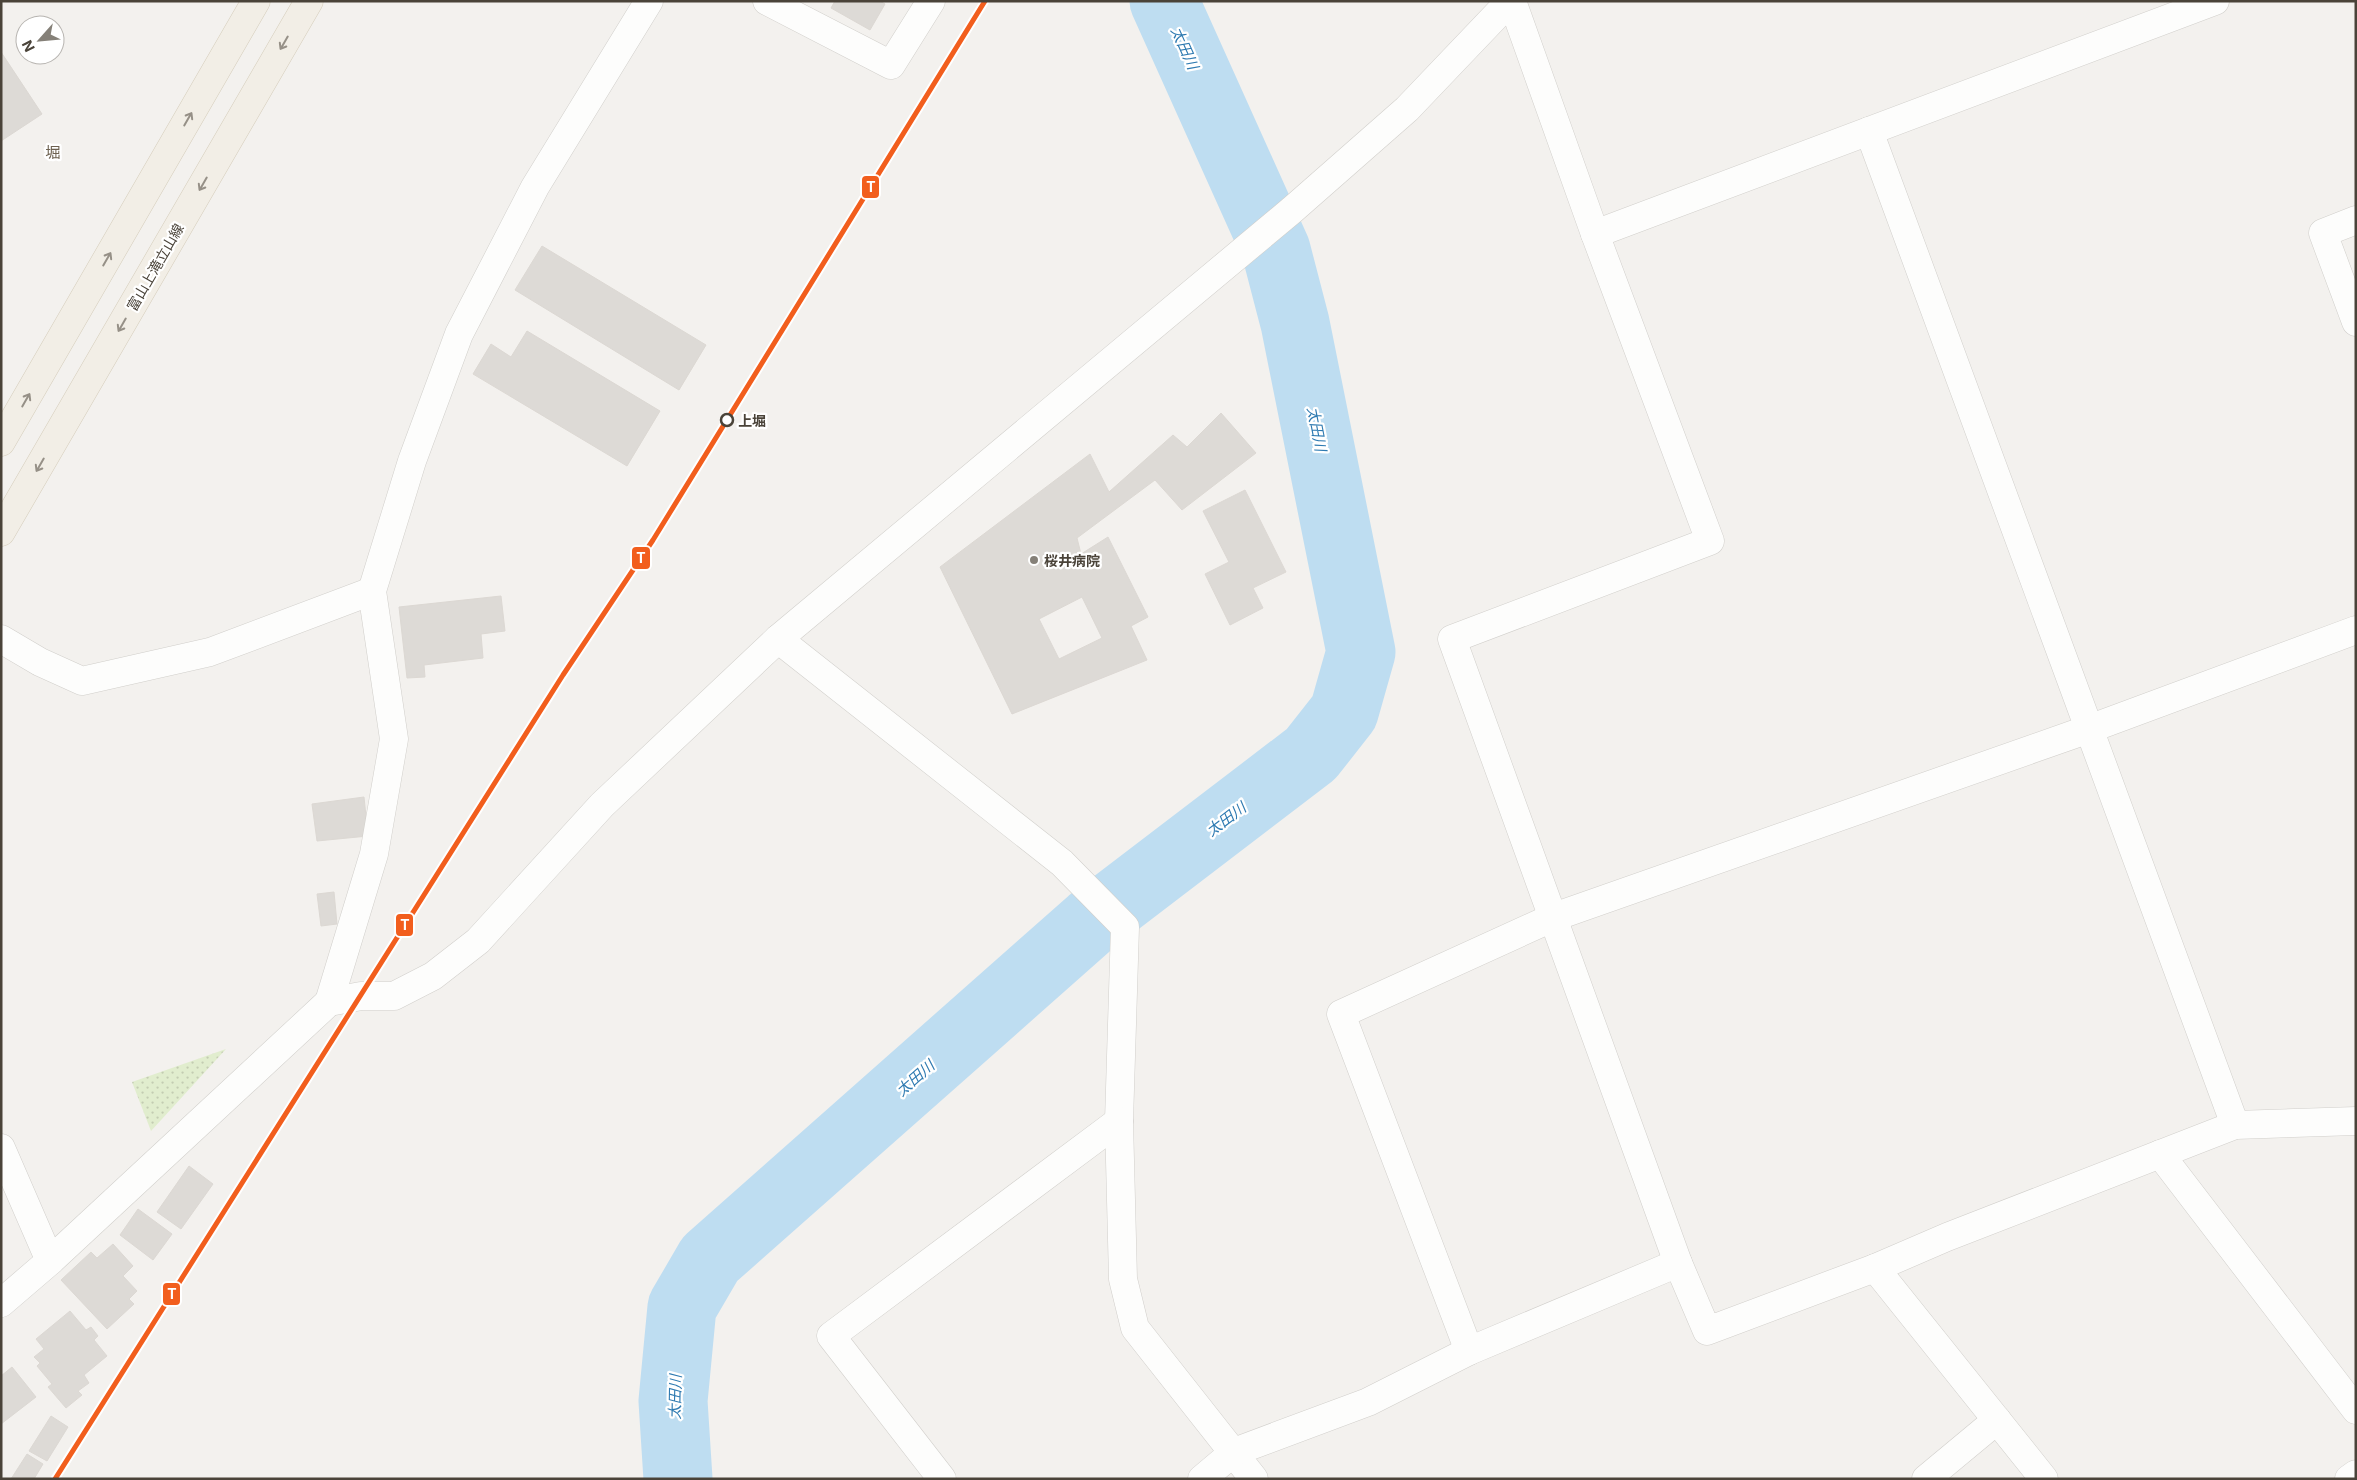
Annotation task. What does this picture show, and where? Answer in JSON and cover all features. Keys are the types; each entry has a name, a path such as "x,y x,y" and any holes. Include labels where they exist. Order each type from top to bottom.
{"main road":[{"path":"1,442 256,1"},
{"name":"富山上滝立山線","path":"1,532 309,1"}],"street":[{"path":"1,1303 50,1261 329,1002 374,854 394,739 372,592 412,461 459,334 535,187 649,1"},
{"path":"767,1 891,64 931,1"},
{"path":"329,1002 361,996 394,996 434,976 478,941 602,805 778,639 1292,210 1407,108 1511,1 1595,234 1710,541 1452,639 1678,1263 1707,1331 1875,1268 1947,1237 2235,1125 2356,1121"},
{"path":"1595,234 2215,1"},
{"path":"1869,131 2235,1125"},
{"path":"2356,220 2323,233 2356,322"},
{"path":"1,639 40,662 82,681 210,652 372,592"},
{"path":"1469,1351 1341,1014 1554,917 2089,729 2356,630"},
{"path":"778,639 1062,863 1125,927 1119,1121 1123,1278 1135,1328 1254,1479"},
{"path":"942,1479 831,1336 1119,1121"},
{"path":"1,1148 50,1261"},
{"path":"2160,1154 2356,1410"},
{"path":"1202,1479 1234,1452 1368,1402 1469,1351 1678,1263"},
{"path":"1875,1268 2044,1479"},
{"path":"1926,1479 1997,1420"},
{"path":"2349,1479 2356,1474"}],"green space":[{"path":"226,1049 151,1131 132,1082"}],"building":[{"path":"835,1 880,1 885,4 870,30 831,8"},
{"path":"1,52 42,114 1,141"},
{"path":"542,246 706,345 679,390 515,290"},
{"path":"527,331 660,411 627,466 473,374 491,344 511,357"},
{"name":"桜井病院","path":"1221,413 1256,453 1182,510 1155,480 1077,538 1081,554 1108,537 1148,617 1131,626 1147,660 1012,714 940,567 1090,454 1109,492 1173,435 1187,447","holes":["1082,597 1102,638 1059,659 1039,619"]},
{"path":"1245,490 1286,572 1253,588 1263,608 1230,625 1205,574 1229,562 1203,511"},
{"path":"501,596 505,631 481,634 483,658 424,665 425,677 407,678 399,607"},
{"path":"364,797 368,836 317,841 312,804"},
{"path":"334,892 337,924 321,926 317,894"},
{"path":"189,1166 213,1184 181,1229 157,1212"},
{"path":"138,1209 172,1234 153,1260 120,1235"},
{"path":"113,1244 133,1266 123,1276 137,1291 129,1299 134,1304 107,1329 61,1280 91,1252 97,1258"},
{"path":"70,1311 86,1330 91,1327 98,1336 94,1340 107,1356 84,1375 89,1383 78,1391 82,1395 66,1408 48,1387 52,1384 37,1366 40,1363 34,1357 44,1349 36,1339"},
{"path":"12,1367 36,1397 1,1424 1,1376"},
{"path":"51,1416 68,1427 47,1461 29,1451"},
{"path":"27,1454 43,1464 34,1479 11,1479"}],"waterway":[{"name":"太田川","path":"678,1479 673,1401 682,1307 710,1259 1091,922 1311,754 1344,712 1361,652 1295,323 1276,250 1164,1"}],"transit line":[{"name":"T","path":"55,1479 563,675 653,540 985,1"}],"place":[{"name":"上堀","path":"727,420"},
{"name":"桜井病院","path":"1034,560"}],"district":[{"name":"堀","path":"53,152"}]}
